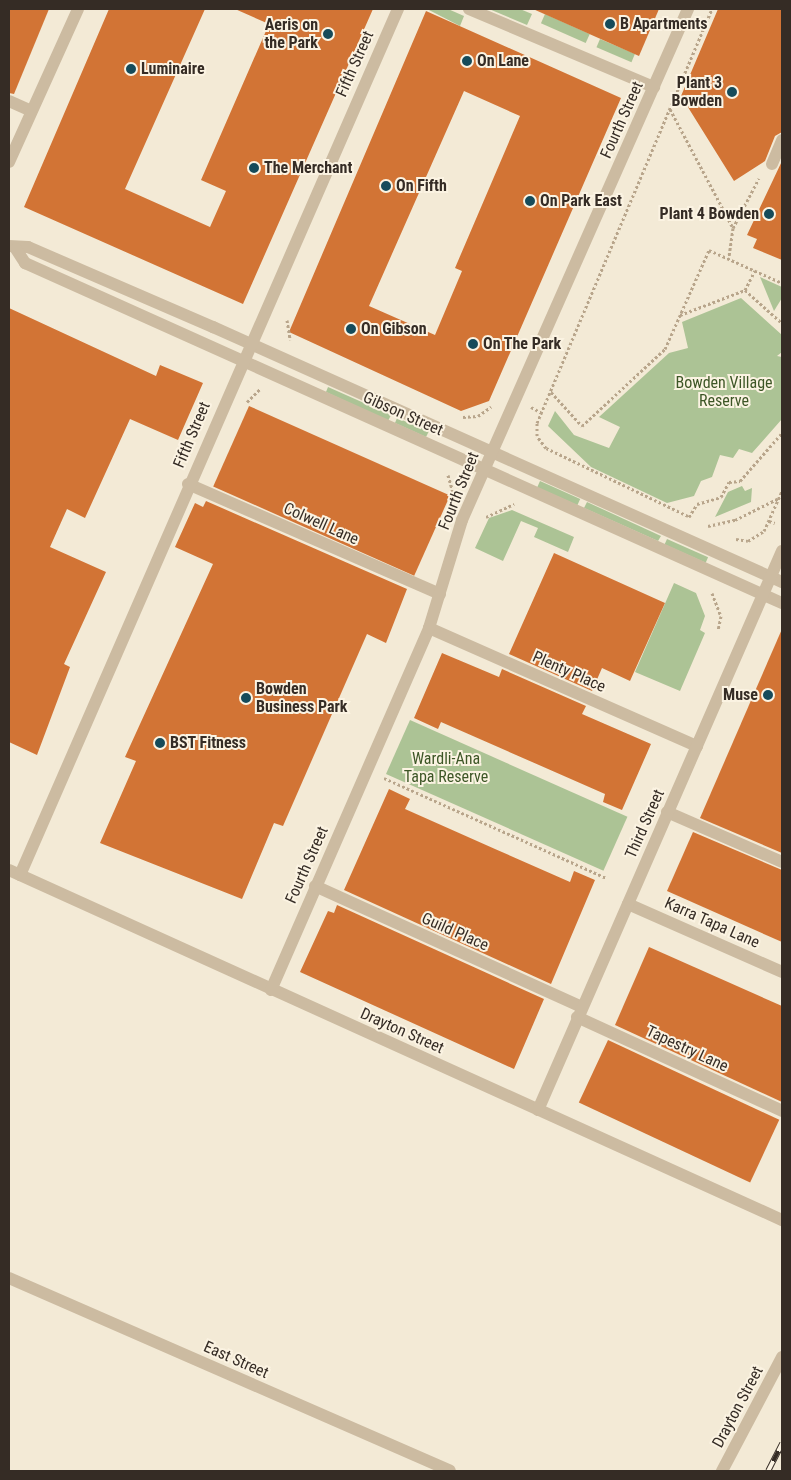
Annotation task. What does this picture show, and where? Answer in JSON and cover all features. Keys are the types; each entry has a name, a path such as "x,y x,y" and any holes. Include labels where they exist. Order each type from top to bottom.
{"street":[{"path":"9,162 78,9"},
{"name":"Fifth Street","path":"14,872 398,9"},
{"path":"469,9 654,87"},
{"name":"Fourth Street","path":"271,990 429,628 462,520 688,9"},
{"path":"9,101 31,111"},
{"path":"772,164 782,140"},
{"name":"Gibson Street","path":"12,248 28,247 249,343 776,580"},
{"name":"Gibson Street","path":"12,248 25,263 242,358 782,603"},
{"name":"Colwell Lane","path":"188,484 440,594"},
{"name":"Third Street","path":"538,1110 763,594 776,580 782,551"},
{"name":"Plenty Place","path":"429,628 696,746"},
{"path":"668,812 782,862"},
{"name":"Drayton Street","path":"14,872 782,1220"},
{"name":"Guild Place","path":"315,886 580,1012"},
{"name":"Karra Tapa Lane","path":"628,904 782,972"},
{"name":"Tapestry Lane","path":"580,1012 782,1111"},
{"name":"East Street","path":"9,1278 450,1471"},
{"name":"Drayton Street","path":"722,1471 782,1357"}],"path":[{"path":"696,520 546,448 537,436 537,423 712,9"},
{"path":"669,108 733,228"},
{"path":"729,257 733,228 752,185 772,164"},
{"path":"551,392 582,426 665,349 710,250 729,257 782,283"},
{"path":"680,315 745,290 755,270"},
{"path":"745,290 782,323"},
{"path":"227,394 251,403 256,392 264,387"},
{"path":"457,415 478,416 495,399"},
{"path":"689,517 697,504 721,497 729,482 740,481 782,433"},
{"path":"440,468 447,472 454,497"},
{"path":"732,538 748,541 764,531 782,491"},
{"path":"708,526 736,520 780,498"},
{"path":"769,521 775,523"},
{"path":"702,523 716,530"},
{"path":"707,587 718,600 721,616 718,630"},
{"path":"378,775 607,878"}],"green space":[{"path":"427,9 448,9 464,16 460,26"},
{"path":"489,9 520,9 532,14 527,25"},
{"path":"545,14 590,34 586,43 541,23"},
{"path":"600,39 635,54 631,62 596,47"},
{"path":"760,277 782,287 782,298 774,311"},
{"name":"Bowden Village Reserve","path":"741,298 782,335 782,352 777,356 782,357 782,419 752,453 739,449 733,458 720,455 712,477 701,481 694,496 667,503 591,467 548,426 555,411 574,435 609,448 620,427 599,417 669,353 688,348 682,322"},
{"path":"328,387 391,415 388,421 326,392"},
{"path":"397,418 429,431 426,437 395,423"},
{"path":"540,481 580,499 577,505 537,487"},
{"path":"742,486 745,491 752,488 751,502 715,517 728,492"},
{"path":"587,502 661,536 658,541 584,508"},
{"path":"512,510 574,537 568,552 534,537 538,528 521,521 503,561 475,548 489,518"},
{"path":"667,539 708,557 706,563 665,544"},
{"path":"674,583 696,593 705,616 700,630 705,633 680,691 635,672"},
{"name":"Wardli-Ana Tapa Reserve","path":"410,720 627,817 603,871 386,774"}],"building":[{"path":"9,9 49,9 14,94 9,93"},
{"name":"The Merchant","path":"109,9 205,9 125,189 210,227 226,191 201,180 269,24 235,9 373,9 243,304 24,207"},
{"name":"B Apartments","path":"533,9 659,9 639,56"},
{"name":"Plant 3 Bowden","path":"718,9 782,9 782,132 775,136 765,161 734,181 681,96"},
{"path":"426,11 621,98 489,401 461,411 289,332","holes":["464,91 520,116 455,268 462,271 435,335 369,306"]},
{"name":"Plant 4 Bowden","path":"782,161 782,260 753,248 757,239 747,235"},
{"path":"9,308 156,376 160,365 203,383 178,440 130,419 85,518 67,509 50,547 106,572 64,664 70,667 37,755 9,742"},
{"path":"249,406 450,495 414,576 213,486"},
{"name":"Bowden Business Park","path":"206,501 407,589 386,643 367,634 283,826 274,823 242,899 100,843 136,761 125,757 213,564 175,547 195,503 203,507"},
{"path":"554,553 665,603 630,681 602,668 592,691 509,654"},
{"path":"782,629 782,853 700,818"},
{"path":"442,653 499,677 502,669 586,706 582,714 651,744 622,810 603,802 605,794 441,722 438,729 414,718"},
{"path":"389,789 410,799 405,809 495,849 570,882 574,871 595,880 551,984 344,890"},
{"path":"693,832 782,870 782,942 667,891"},
{"path":"337,905 544,999 514,1069 300,972 328,911 334,913"},
{"path":"649,947 782,1006 782,1102 615,1025"},
{"path":"608,1040 779,1120 750,1182 579,1103"}],"railway":[{"path":"768,1471 782,1443"}],"place":[{"name":"B Apartments","path":"610,24"},
{"name":"Aeris on the Park","path":"328,34"},
{"name":"On Lane","path":"467,61"},
{"name":"Luminaire","path":"131,69"},
{"name":"Plant 3 Bowden","path":"732,92"},
{"name":"The Merchant","path":"254,168"},
{"name":"On Fifth","path":"386,186"},
{"name":"On Park East","path":"530,201"},
{"name":"Plant 4 Bowden","path":"769,214"},
{"name":"On Gibson","path":"351,329"},
{"name":"On The Park","path":"473,344"},
{"name":"Muse","path":"768,695"},
{"name":"Bowden Business Park","path":"246,698"},
{"name":"BST Fitness","path":"160,743"}]}
